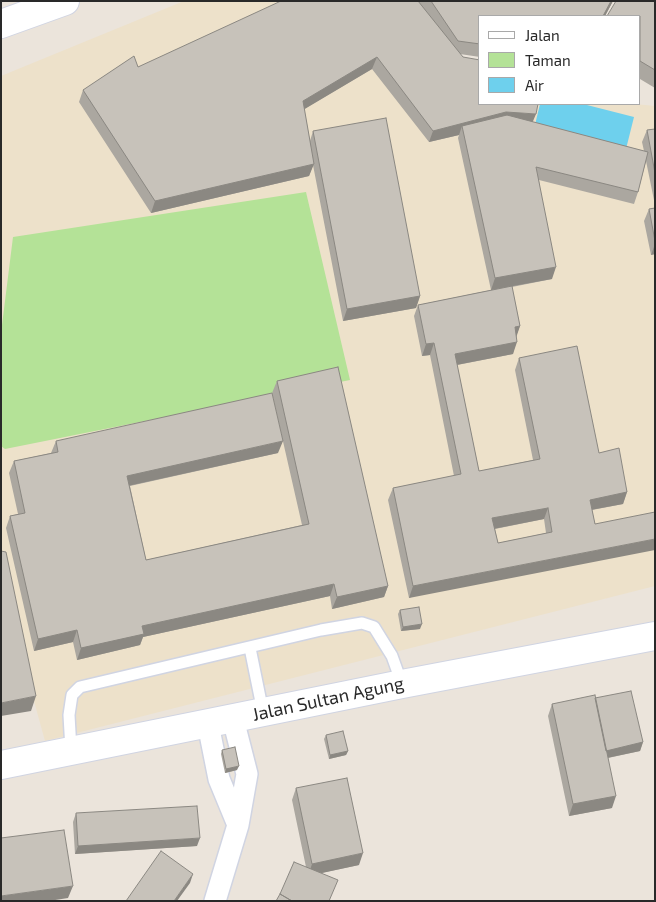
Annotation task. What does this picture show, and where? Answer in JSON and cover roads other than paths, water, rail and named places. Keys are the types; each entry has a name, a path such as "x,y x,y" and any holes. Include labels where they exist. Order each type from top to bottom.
{"street":[{"path":"1,24 65,1"},
{"name":"Jalan Sultan Agung","path":"1,765 402,684 655,636"},
{"path":"220,721 219,779 238,825"},
{"path":"215,901 238,825 247,774 220,721"}],"lane":[{"path":"71,751 68,716 72,695 80,687 321,630 362,623 374,627 392,656 402,684"},
{"path":"250,648 263,713"}],"water":[{"path":"540,105 587,105 634,117 625,153 534,129"}]}
